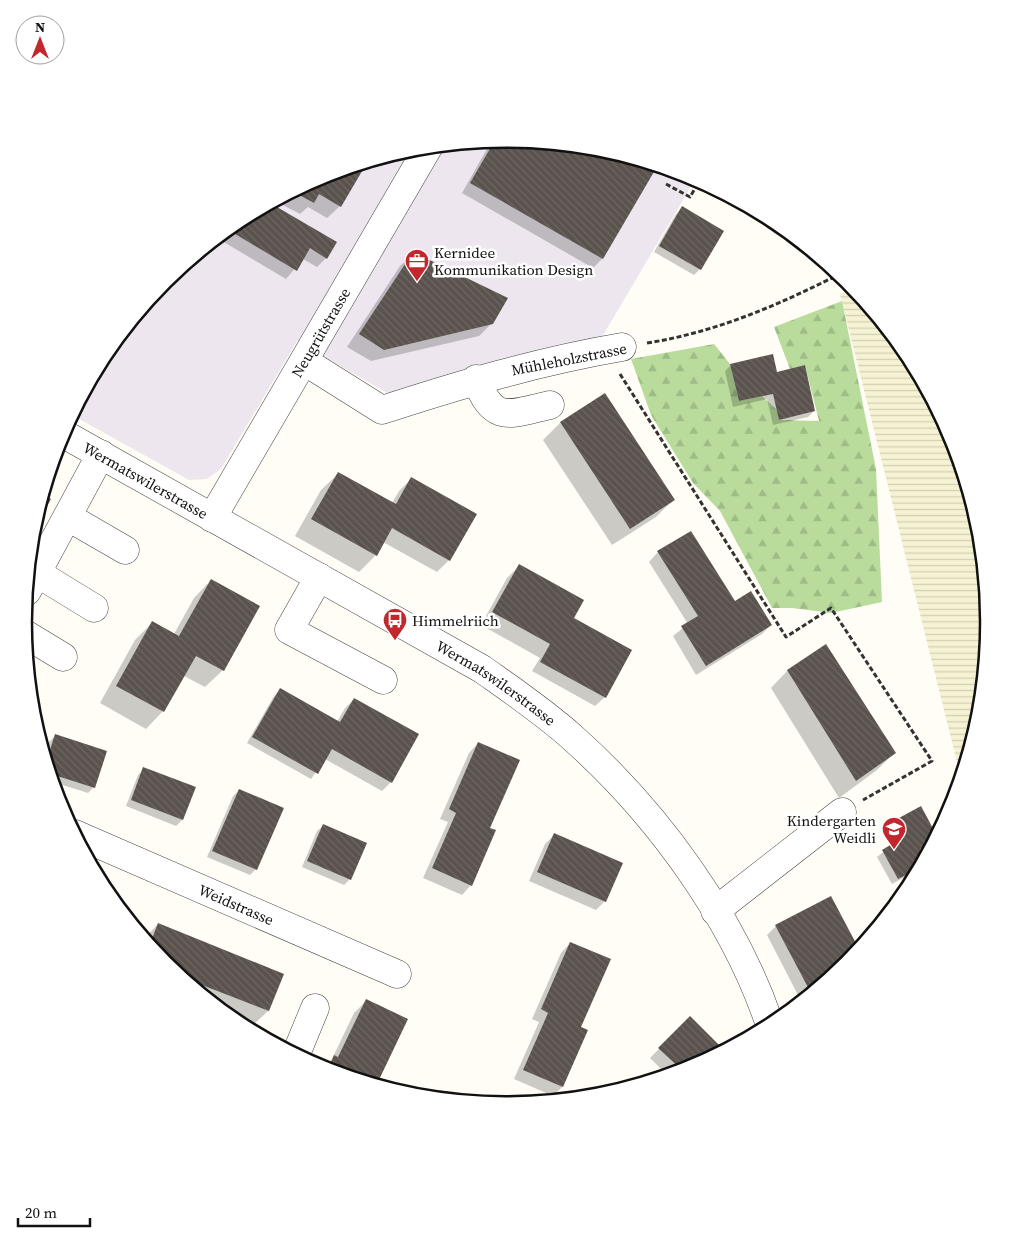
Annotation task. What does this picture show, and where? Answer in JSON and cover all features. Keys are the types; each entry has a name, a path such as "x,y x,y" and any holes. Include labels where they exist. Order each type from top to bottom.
{"street":[{"name":"Neugrütstrasse","path":"212,518 304,361 419,156"},
{"name":"Mühleholzstrasse","path":"304,361 382,410 476,379 525,366 613,349"},
{"path":"476,379 484,399 497,412 508,414 550,404"},
{"name":"Wermatswilerstrasse","path":"70,437 482,669 528,701 572,737 614,778 663,834 715,911 760,995 767,1017"},
{"path":"35,576 101,454"},
{"path":"68,517 125,550"},
{"path":"319,577 289,630 383,680"},
{"path":"35,583 94,608"},
{"path":"33,639 63,656"},
{"path":"715,911 842,812"},
{"name":"Weidstrasse","path":"85,838 397,974"},
{"path":"299,1048 315,1008"}],"path":[{"path":"666,184 690,197 696,187"},
{"name":"Mühleholzstrasse","path":"613,349 694,334 732,322 769,309 833,278"},
{"path":"613,349 786,637 832,608 932,761 842,812"}],"shaded area":[{"path":"475,149 538,149 599,157 659,173 692,186 599,342 394,397 297,341 221,469 207,479 189,480 78,418 112,358 130,333 171,286 218,245 270,211 297,196 354,173 414,157"},
{"path":"846,291 863,309 901,358 917,384 944,440 964,499 976,560 980,622 976,683 971,714 958,764 957,762 840,294"}],"green space":[{"path":"842,301 876,469 882,602 831,613 792,608 772,608 720,511 693,483 651,415 631,359 714,344 730,364 739,401 762,396 777,410 779,420 819,421 805,365 790,369 774,327"}],"building":[{"path":"490,149 538,149 568,152 599,157 654,172 603,259 470,183"},
{"path":"362,170 341,207 319,194 314,203 299,195"},
{"path":"682,206 724,231 701,270 659,246"},
{"path":"277,207 337,242 327,259 310,248 297,271 234,233"},
{"path":"413,252 508,298 493,324 384,350 359,334"},
{"path":"773,354 777,372 805,365 815,411 779,420 773,394 739,401 730,364"},
{"path":"605,393 675,500 630,529 560,422"},
{"path":"338,472 396,504 411,477 477,514 450,561 392,528 377,556 311,519"},
{"path":"691,531 735,601 751,591 772,625 706,666 681,626 698,616 657,551"},
{"path":"519,564 584,600 574,618 632,650 606,698 540,662 550,644 492,612"},
{"path":"211,579 260,606 224,671 196,656 164,712 116,686 152,621 179,636"},
{"path":"826,644 896,753 856,781 787,670"},
{"path":"280,688 340,722 354,698 419,734 392,783 332,749 318,774 252,737"},
{"path":"55,734 107,751 95,788 59,777 50,749"},
{"path":"478,742 520,760 490,828 496,830 472,886 432,868 456,813 449,809"},
{"path":"143,767 196,787 183,820 131,800"},
{"path":"239,789 284,808 257,870 212,851"},
{"name":"Kindergarten Weidli","path":"921,806 933,829 908,874 898,879 882,850 897,841 888,824"},
{"path":"323,824 367,843 351,880 307,861"},
{"path":"554,833 623,863 606,902 537,872"},
{"path":"831,896 855,942 808,987 775,925"},
{"path":"158,923 284,974 269,1011 203,985 171,957 153,937"},
{"path":"570,942 611,959 581,1027 588,1030 563,1087 523,1070 548,1013 541,1009"},
{"path":"366,999 408,1019 380,1078 331,1061 334,1055 338,1057"},
{"path":"690,1016 719,1045 675,1064 658,1048"}],"place":[{"name":"Kernidee Kommunikation Design","path":"417,282"},
{"name":"Himmelriich","path":"395,641"},
{"name":"Kindergarten Weidli","path":"894,850"}]}
